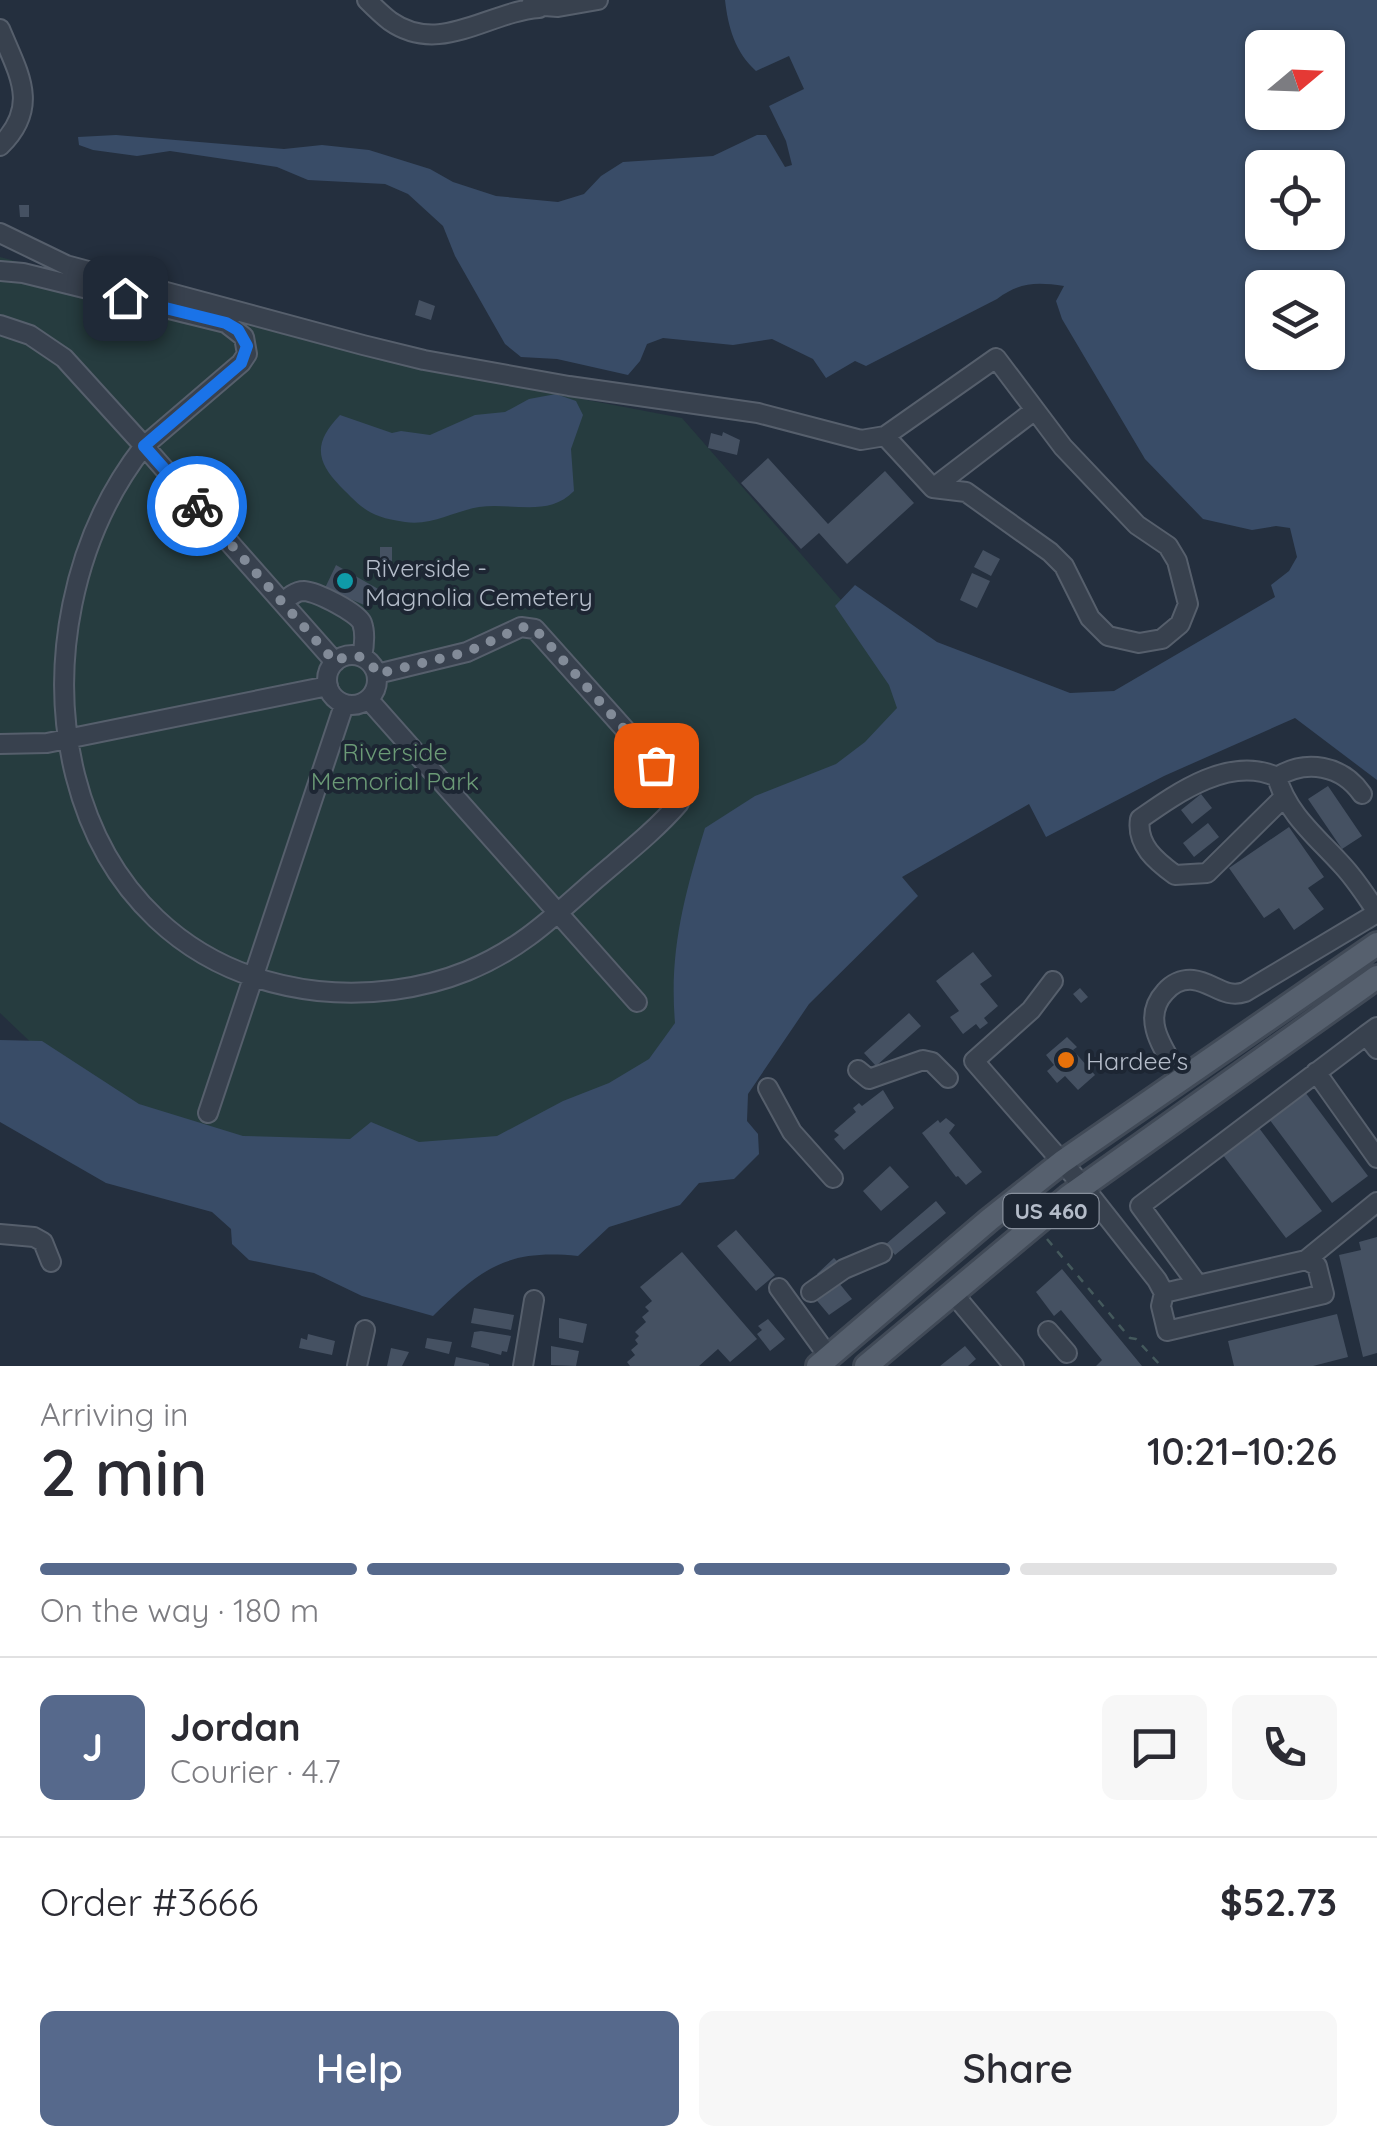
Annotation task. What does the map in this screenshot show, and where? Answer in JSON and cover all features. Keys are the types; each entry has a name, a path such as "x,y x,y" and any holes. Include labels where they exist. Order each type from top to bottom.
{"main road":[{"name":"US 460","path":"823,1362 988,1220 1062,1162 1377,944"},
{"name":"US 460","path":"866,1366 1082,1186 1377,976"}],"street":[{"path":"366,0 391,22 422,36 450,34 520,9 598,0"},
{"path":"517,0 539,8"},
{"path":"0,29 24,98 18,124 0,146"},
{"path":"0,233 66,266 424,360 758,413 861,440 885,436 996,358 1104,492 1138,525 1168,546 1178,561 1188,604 1180,624 1162,639 1139,643 1108,636 1090,618 1064,566 1050,552 966,492 933,488 885,436"},
{"path":"0,272 24,272 226,323 238,330 247,346 241,363 144,446 104,487 76,531"},
{"path":"0,325 30,336 64,358 335,662"},
{"path":"933,488 1036,410"},
{"path":"283,603 300,591 309,592 352,611 362,622 362,657"},
{"path":"70,817 98,863 146,916 203,956 254,978 332,992 366,993 428,983 491,960 560,914 677,806 680,791 535,629 522,627 467,652 377,674"},
{"path":"348,656 362,657 374,667 376,688 369,700 361,704 344,704 328,686 328,673 335,662 348,656"},
{"path":"0,744 47,744 328,686"},
{"path":"369,700 637,1002"},
{"path":"208,1113 344,704"},
{"path":"1283,798 1207,874 1175,876 1156,861 1138,830 1140,819 1203,780 1229,772 1277,777 1302,766 1318,766 1344,776 1362,794"},
{"path":"1181,1078 1162,1046 1153,1018 1156,1004 1172,986 1192,980 1225,993 1245,992 1377,912 1347,870 1283,798 1277,777"},
{"path":"1053,981 1031,1010 974,1061 1082,1186 1164,1292 1161,1306 1167,1331 1324,1294 1316,1266 1306,1260"},
{"path":"1198,1285 1140,1206 1316,1072 1374,1037"},
{"path":"858,1070 869,1079 923,1060 932,1062 948,1078"},
{"path":"1316,1072 1377,1158"},
{"path":"768,1088 792,1132 833,1178"},
{"path":"1164,1292 1306,1260 1377,1202"},
{"path":"0,1234 34,1237 43,1242 52,1262"},
{"path":"811,1292 844,1269 882,1253"},
{"path":"779,1288 823,1362"},
{"path":"952,1292 1014,1366"},
{"path":"523,1366 534,1300"},
{"path":"357,1366 365,1330"},
{"path":"1048,1331 1067,1354"}],"path":[{"path":"1043,1234 1130,1338 1161,1366"}],"green space":[{"name":"Riverside Memorial Park","path":"0,257 418,368 682,418 975,753 684,1057 498,1147 208,1144 42,1053 0,1013"}],"water":[{"path":"725,0 1377,0 1377,780 1295,718 1164,776 1046,837 1029,804 902,877 918,896 809,1004 748,1094 747,1121 758,1134 759,1154 734,1179 699,1183 680,1205 609,1227 578,1256 532,1256 497,1265 466,1285 433,1316 362,1296 314,1273 249,1260 232,1244 231,1229 212,1212 106,1183 0,1122 0,1040 42,1041 139,1104 243,1136 350,1139 371,1122 419,1142 497,1136 563,1101 609,1083 649,1059 675,1023 674,972 680,924 705,828 755,796 836,764 865,742 897,708 889,685 835,606 855,585 937,642 1070,693 1114,691 1275,597 1271,585 1289,571 1297,557 1290,528 1252,530 1203,519 1145,459 1062,319 1056,301 1064,286 1037,284 1013,289 866,366 855,361 826,378 813,359 772,339 733,345 663,338 647,344 628,375 557,359 521,357 505,344 455,256 443,226 408,194 385,184 308,180 277,167 170,151 137,156 79,145 78,137 116,135 284,149 322,145 369,150 496,196 558,202 584,194 601,176 623,162 713,156 757,135 766,135 785,167 792,165 786,141 769,106 804,89 789,56 756,71 738,47"},
{"path":"556,394 576,401 583,415 571,449 574,491 553,504 479,507 415,523 393,520 361,506 332,477 322,459 322,442 340,415 392,433 430,435 475,415 505,412 529,399"}],"building":[{"path":"19,205 29,205 29,217 20,217"},
{"path":"419,300 435,306 431,320 415,315"},
{"path":"723,432 740,440 737,455 708,448 711,433 722,436"},
{"path":"768,458 828,524 885,471 914,503 847,564 819,533 801,549 741,483"},
{"path":"380,547 392,547 392,562 380,562"},
{"path":"983,550 1000,559 991,576 974,567"},
{"name":"Riverside - Magnolia Cemetery","path":"336,565 380,590 371,608 325,588"},
{"path":"972,573 990,581 977,608 960,600"},
{"path":"1328,786 1362,836 1342,849 1308,799"},
{"path":"1201,794 1212,808 1192,824 1181,810"},
{"path":"1208,823 1219,837 1194,857 1183,843"},
{"path":"1289,827 1324,877 1308,888 1324,909 1294,930 1279,908 1264,918 1229,868"},
{"path":"973,952 992,976 980,984 998,1006 984,1018 988,1023 980,1029 976,1024 963,1034 950,1017 959,1011 936,981"},
{"path":"1080,988 1088,997 1081,1003 1073,994"},
{"path":"909,1013 921,1026 876,1066 864,1053"},
{"name":"Hardee's","path":"1067,1037 1095,1075 1078,1090 1065,1076 1057,1083 1047,1071 1054,1065 1046,1055"},
{"path":"883,1090 894,1108 844,1150 834,1139 839,1135 834,1131 856,1112 853,1108"},
{"path":"1305,1092 1368,1176 1332,1203 1269,1119"},
{"path":"946,1118 955,1125 949,1133 982,1172 966,1185 922,1133"},
{"path":"1259,1128 1322,1211 1286,1238 1223,1155"},
{"path":"890,1166 909,1187 881,1211 863,1191"},
{"path":"936,1201 946,1213 895,1255 886,1244"},
{"path":"736,1230 775,1275 756,1291 717,1246"},
{"path":"1377,1237 1377,1353 1363,1357 1339,1255 1361,1250 1359,1242"},
{"path":"682,1252 757,1339 730,1362 718,1349 699,1366 630,1366 627,1362 635,1355 631,1350 638,1344 635,1332 646,1322 642,1317 652,1301 640,1287"},
{"path":"834,1258 837,1261 820,1277 817,1274"},
{"path":"1062,1269 1142,1366 1096,1366 1102,1360 1061,1310 1054,1316 1036,1292"},
{"path":"839,1283 852,1299 829,1315 813,1296 821,1289 825,1294"},
{"path":"474,1308 514,1315 511,1330 471,1323"},
{"path":"1337,1314 1348,1357 1313,1366 1234,1366 1228,1341"},
{"path":"559,1318 587,1324 583,1343 559,1338"},
{"path":"768,1319 785,1339 770,1351 757,1334 762,1330 758,1326"},
{"path":"474,1332 511,1336 507,1352 502,1351 501,1355 471,1347"},
{"path":"308,1334 335,1341 332,1355 299,1348 301,1338 307,1340"},
{"path":"427,1338 452,1342 449,1354 425,1348"},
{"path":"551,1346 579,1351 576,1366 551,1365"},
{"path":"965,1346 976,1359 968,1366 940,1366"},
{"path":"391,1348 409,1352 402,1366 387,1366"},
{"path":"456,1357 489,1364 489,1366 454,1366"}],"way so far":[{"path":"197,506 335,662 348,656 362,657 377,674 467,652 529,627 547,642 656,765"}],"place":[{"name":"Riverside - Magnolia Cemetery","path":"345,581"},
{"name":"Hardee's","path":"1066,1060"}],"route":[{"path":"125,298 226,323 244,337 247,346 241,363 144,446 197,506"}]}
